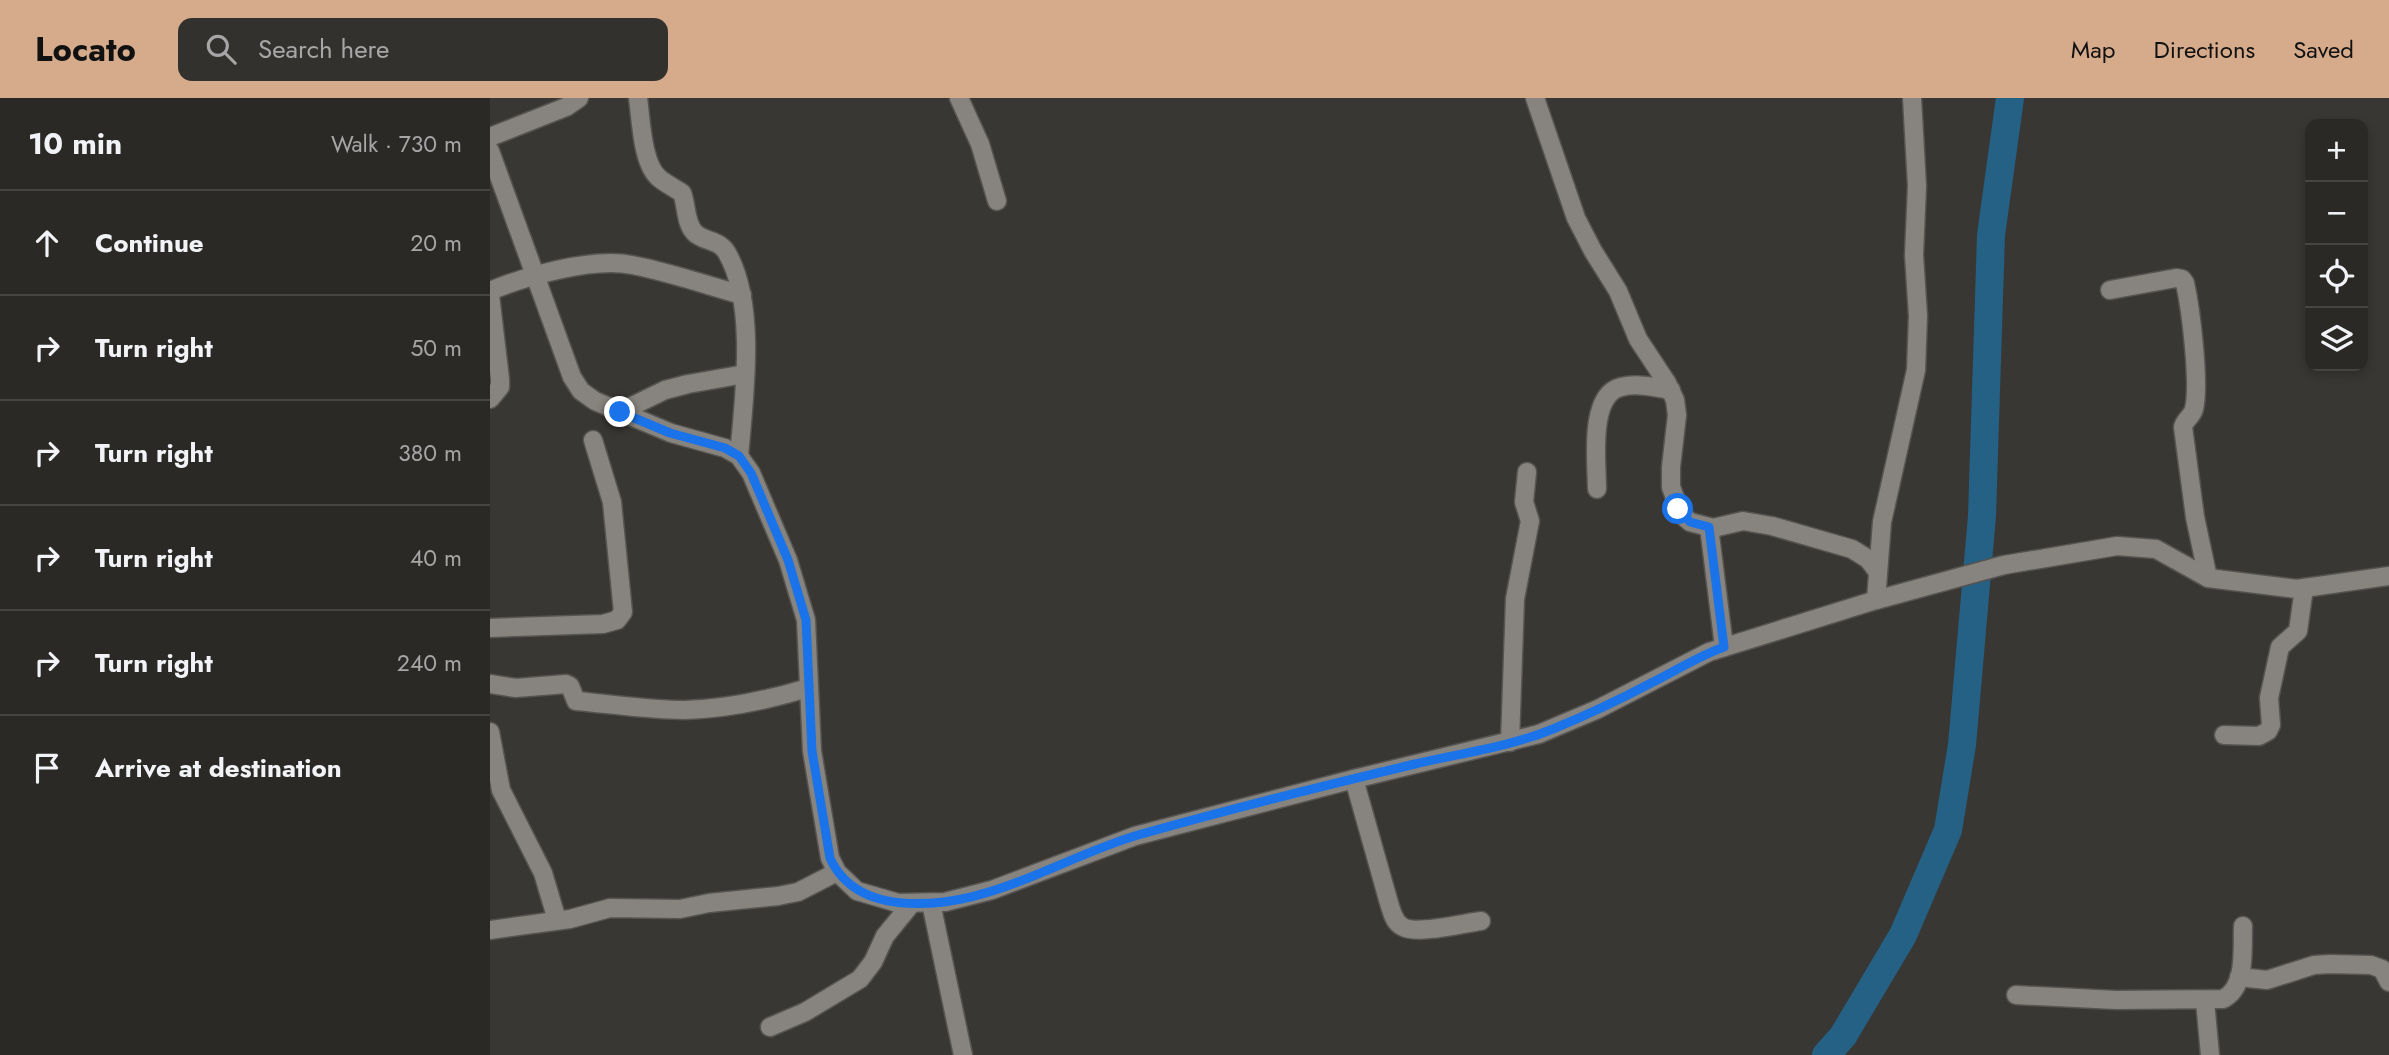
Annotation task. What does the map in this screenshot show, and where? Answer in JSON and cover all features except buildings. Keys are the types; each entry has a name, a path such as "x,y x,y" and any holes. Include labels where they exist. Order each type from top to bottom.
{"street":[{"path":"490,137 566,107 579,98"},
{"path":"638,98 647,157 652,171 682,193 690,227 696,234 723,247 729,256 742,295 745,374 739,456"},
{"path":"958,98 981,144 997,201"},
{"path":"1535,98 1576,218 1618,290 1639,339 1671,390 1677,415 1671,467 1673,495 1678,509 1685,518 1709,527 1743,521 1772,526 1852,549 1868,559 1878,572"},
{"path":"1876,600 1887,495 1916,370 1914,255 1917,186 1912,98"},
{"path":"490,151 572,377 581,391 594,401 670,433 725,448 739,456 751,473 799,593 808,639 812,751 830,858 837,872 857,891 898,903 945,902 992,890 1135,836 1546,732 1655,681 1695,658 1724,647 1876,600 2004,565 2117,546 2134,546 2163,553 2208,578 2304,588 2389,576"},
{"path":"490,398 500,387 500,379 490,293 536,276 607,262 631,265 742,295"},
{"path":"2110,290 2176,278 2185,283 2195,398 2192,414 2185,420 2183,427 2195,517 2208,578"},
{"path":"620,412 665,390 745,374"},
{"path":"1597,489 1597,422 1602,406 1612,392 1623,386 1671,390"},
{"path":"490,628 603,624 617,620 623,612 612,502 593,440"},
{"path":"1510,742 1515,599 1530,521 1524,502 1527,472"},
{"path":"1709,527 1724,647"},
{"path":"2224,735 2259,736 2269,731 2269,698 2280,646 2298,631 2304,588"},
{"path":"490,684 516,688 566,684 570,686 576,701 688,710 761,701 808,688"},
{"path":"490,732 495,792 542,873 557,920"},
{"path":"1354,779 1393,917 1399,925 1416,930 1481,920"},
{"path":"490,930 587,915 610,908 680,909 709,903 778,896 798,892 837,872"},
{"path":"931,902 963,1055"},
{"path":"770,1027 806,1012 860,979 873,962 885,936 912,903"},
{"path":"2016,995 2219,1001 2229,997 2239,977 2243,926"},
{"path":"2239,977 2267,980 2320,964 2371,965 2386,970"},
{"path":"2205,1000 2210,1055"}],"waterway":[{"path":"1826,1055 1843,1036 1903,935 1948,830 1962,745 1982,516 1991,235 2010,98"}],"route":[{"path":"620,412 670,433 725,448 739,456 751,473 788,560 806,620 812,751 830,858 837,872 857,891 898,903 945,902 992,890 1135,836 1539,734 1598,709 1695,658 1724,647 1709,527 1690,522 1678,509"}]}
